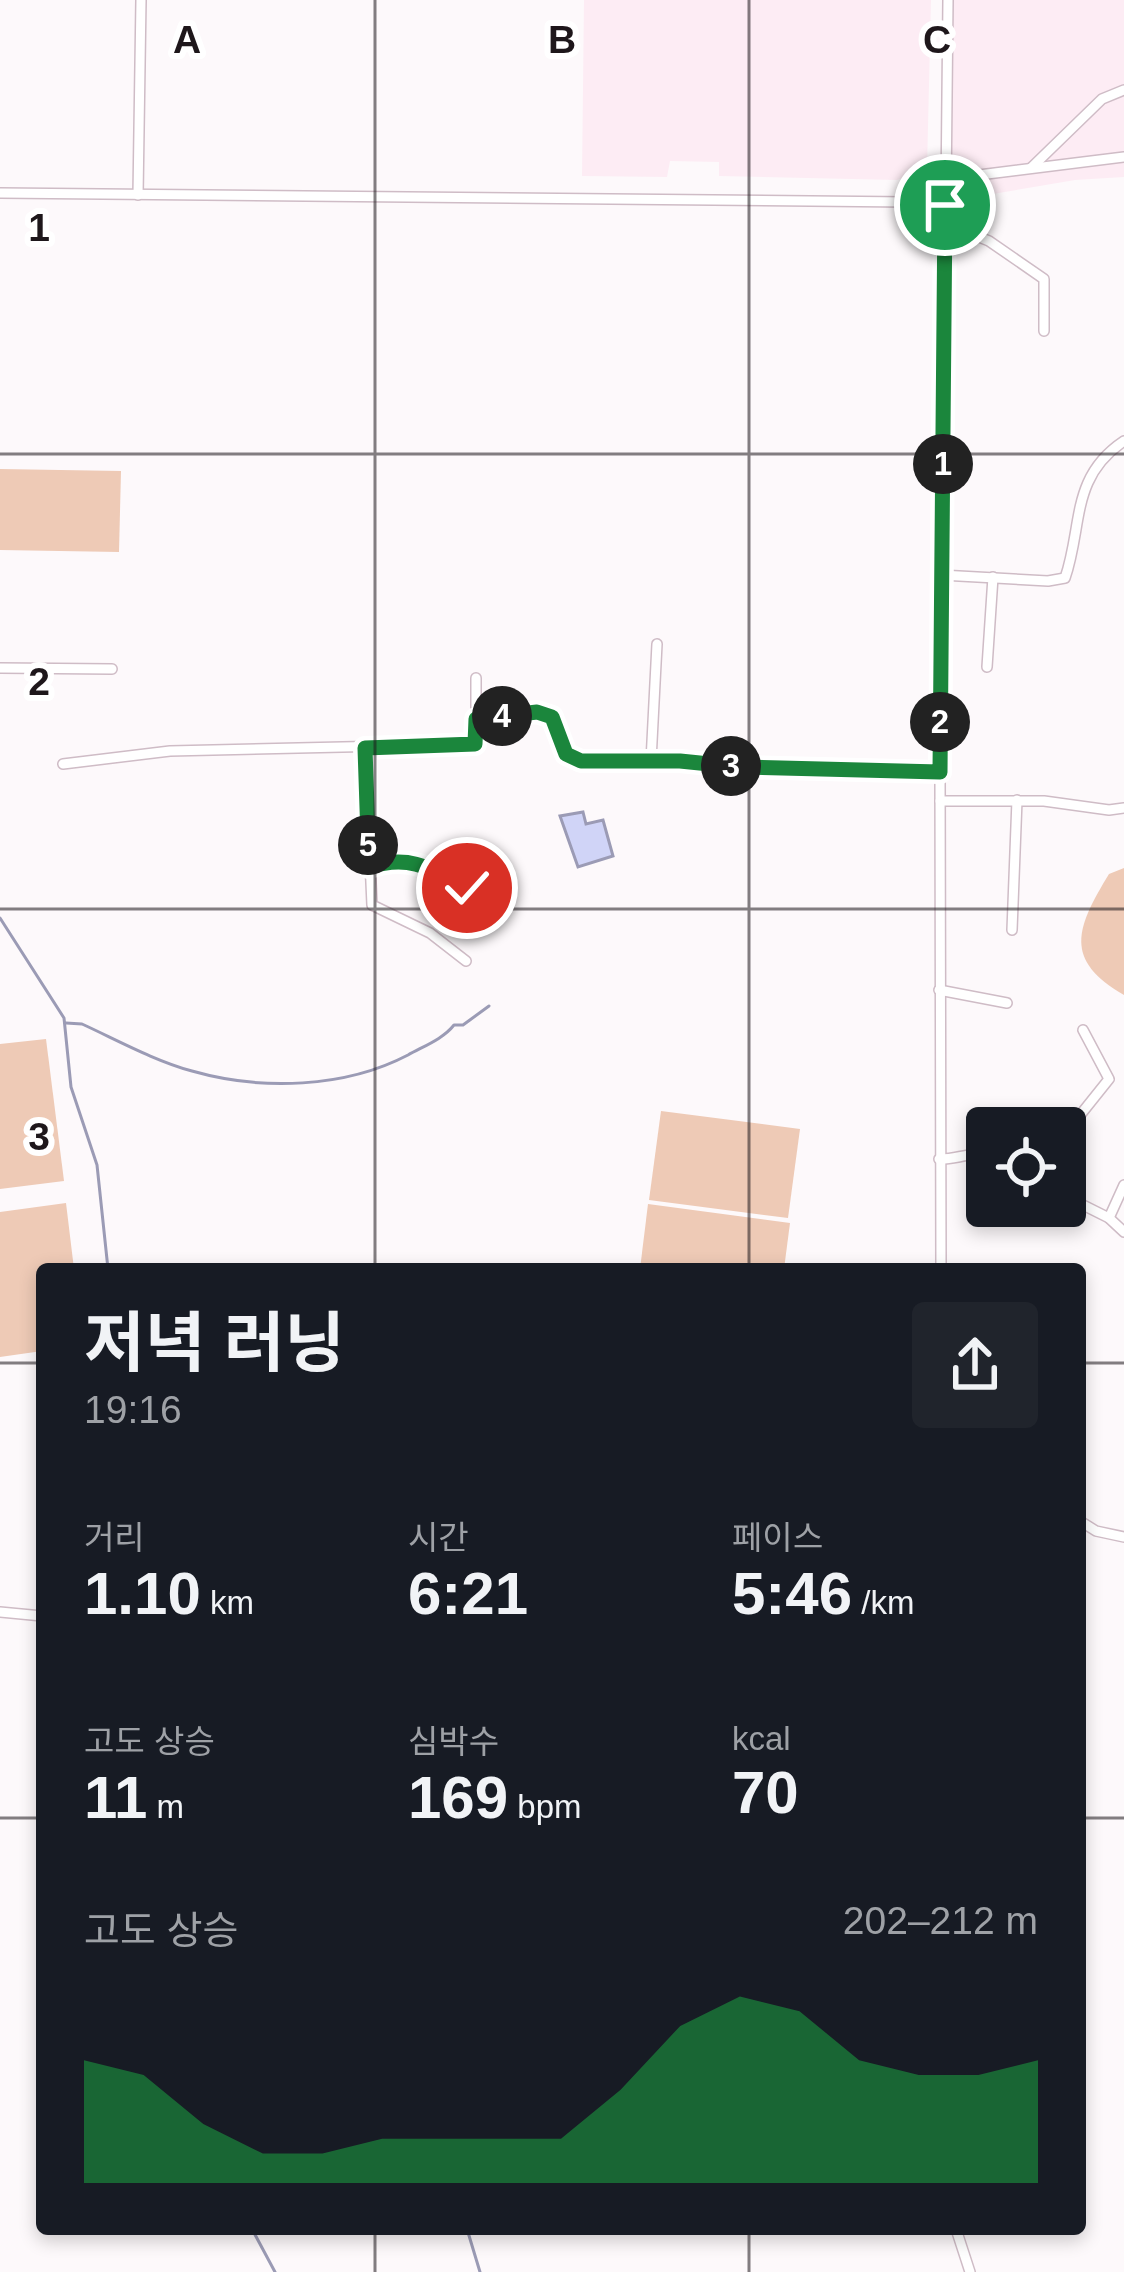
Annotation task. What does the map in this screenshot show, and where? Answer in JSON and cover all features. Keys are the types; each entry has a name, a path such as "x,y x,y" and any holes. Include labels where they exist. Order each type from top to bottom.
{"street":[{"path":"138,195 142,0"},
{"path":"940,1263 941,575 949,0"},
{"path":"1030,168 1102,98 1124,90"},
{"path":"0,193 908,202 979,175 1124,157"},
{"path":"945,223 989,242 1044,280 1044,332"},
{"path":"941,575 1065,578 1079,502 1097,466 1124,441"},
{"path":"987,668 993,577"},
{"path":"651,761 657,644"},
{"path":"0,668 112,669"},
{"path":"63,764 170,751 475,744 476,678"},
{"path":"476,719 547,713 556,723 561,747 572,758 940,772"},
{"path":"365,748 371,901 376,909 430,933 466,961"},
{"path":"940,801 1017,800 1124,808"},
{"path":"1012,930 1017,800"},
{"path":"369,867 400,860 427,866 467,888"},
{"path":"939,990 1007,1003"},
{"path":"1083,1030 1109,1079 1086,1108"},
{"path":"939,1159 966,1157"},
{"path":"1109,1218 1124,1185"},
{"path":"1086,1206 1124,1232"},
{"path":"1086,1525 1124,1537"},
{"path":"0,1612 36,1615"},
{"path":"958,2235 970,2272"}],"shaded area":[{"path":"584,0 931,0 927,169 897,180 719,176 719,162 670,161 667,177 582,176"},
{"path":"952,0 1124,0 1124,177 1075,180 958,200 950,163"},
{"path":"0,469 121,471 119,552 0,550"},
{"path":"1124,868 1124,995 1091,969 1081,942 1089,911 1109,874"},
{"path":"46,1039 64,1181 0,1189 0,1044"},
{"path":"661,1111 800,1129 788,1218 649,1200"},
{"path":"66,1203 73,1263 36,1263 36,1352 0,1357 0,1212"},
{"path":"648,1204 790,1223 785,1263 641,1263"}],"water":[{"path":"583,812 586,824 603,820 613,856 578,867 560,816"}],"waterway":[{"path":"0,918 64,1018 71,1087 97,1165 107,1263"},
{"path":"66,1023 82,1024 192,1071 246,1082 303,1083 384,1066 489,1006"},
{"path":"255,2235 275,2272"},
{"path":"469,2235 480,2272"}],"route":[{"path":"467,888 427,866 400,860 369,867 365,748 475,744 476,719 537,712 552,717 561,747 581,761 940,772 945,205"}]}
